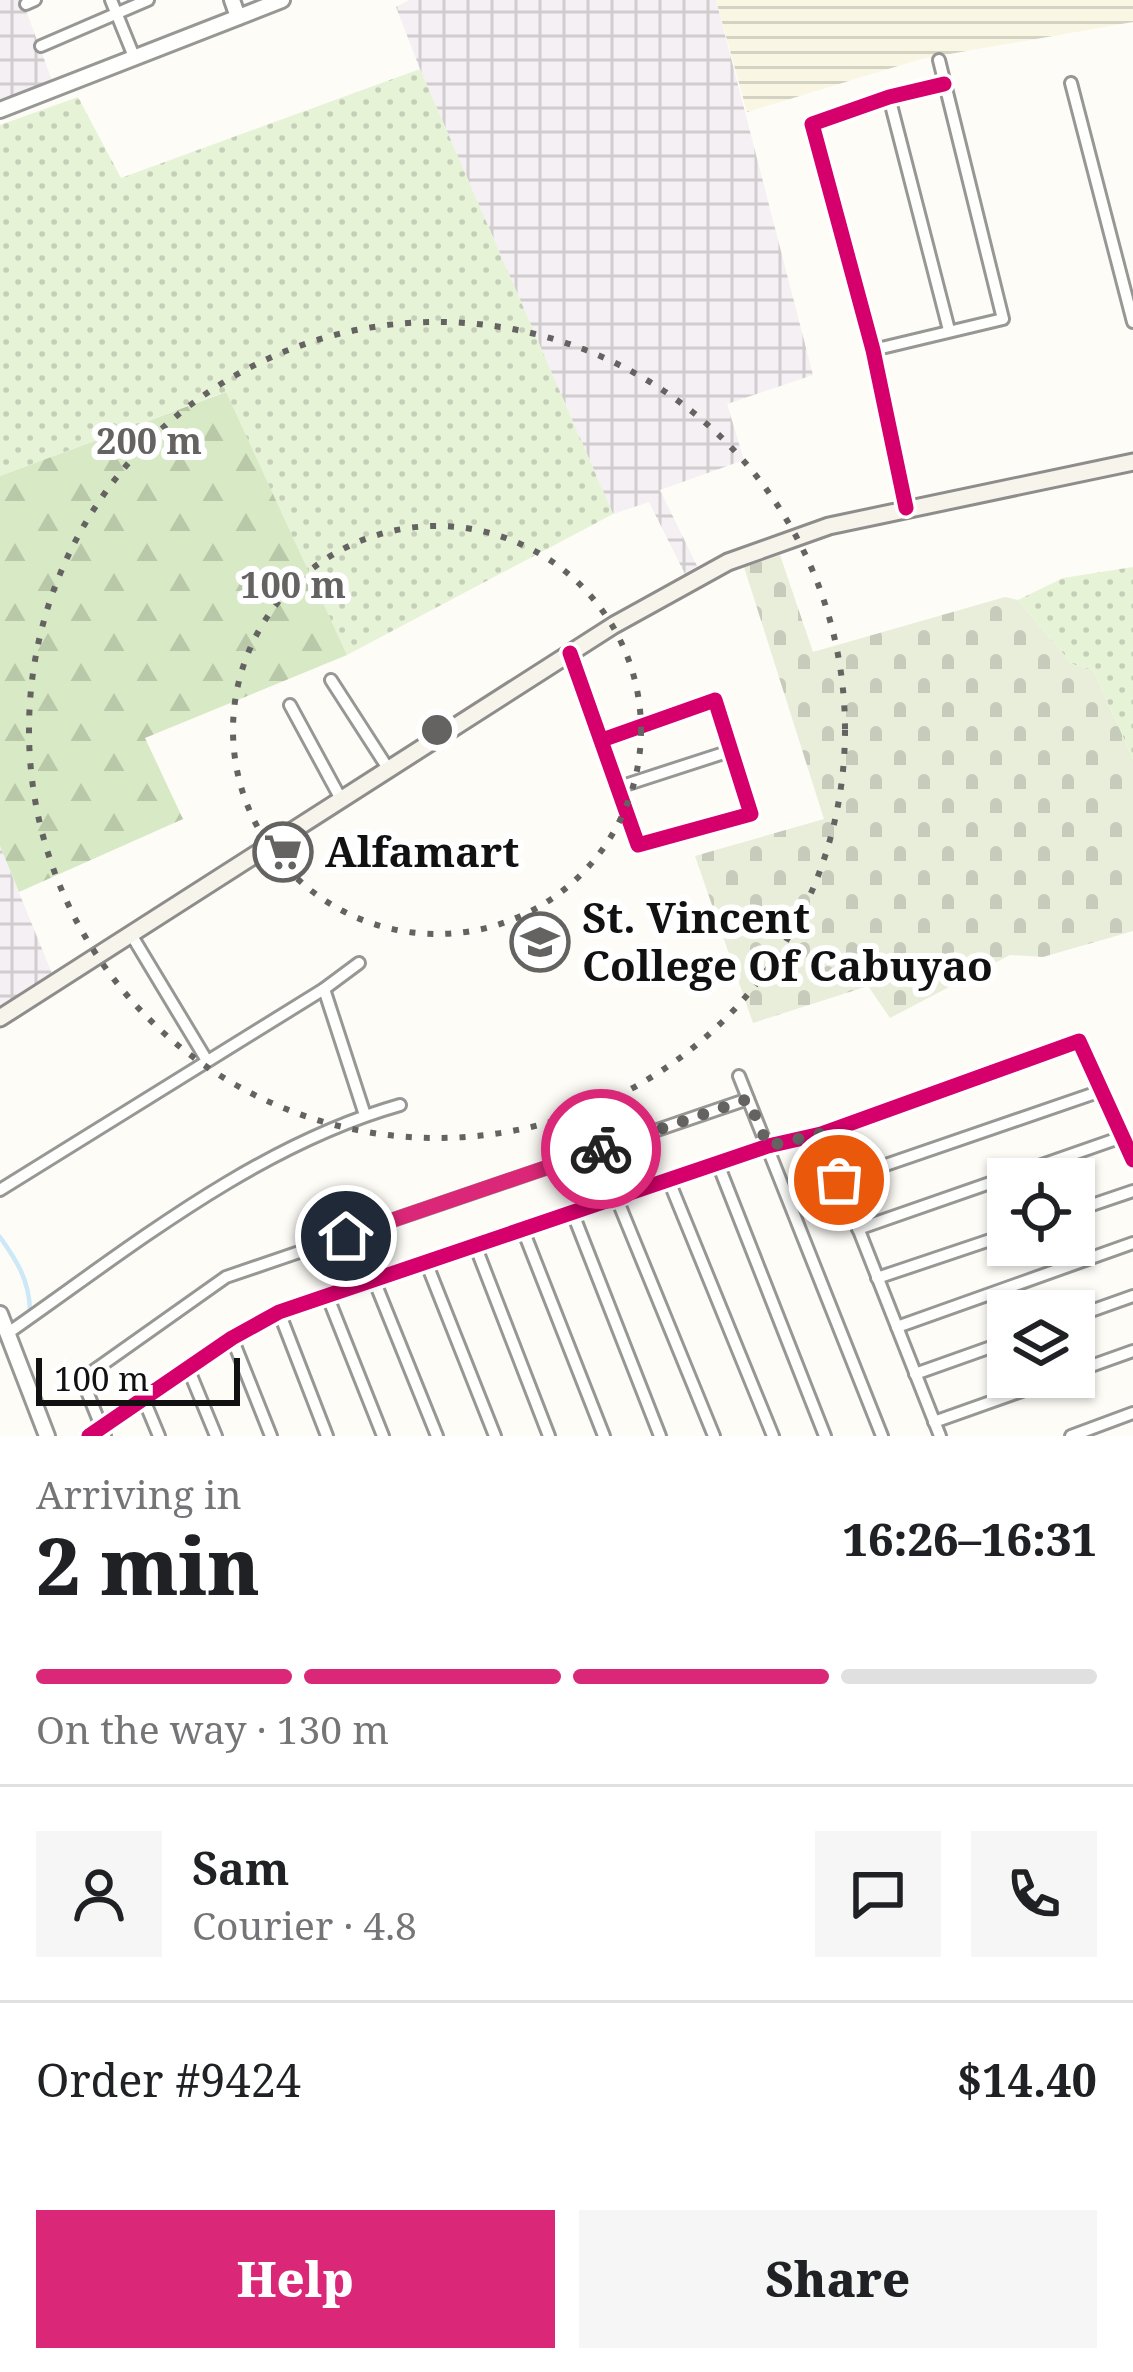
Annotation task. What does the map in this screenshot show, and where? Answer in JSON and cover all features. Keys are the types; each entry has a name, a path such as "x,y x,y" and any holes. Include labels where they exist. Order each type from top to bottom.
{"main road":[{"path":"0,1018 570,653 728,562 829,526 1133,462"}],"street":[{"path":"111,0 135,59"},
{"path":"41,46 148,0"},
{"path":"232,0 238,17"},
{"path":"0,110 282,0"},
{"path":"873,350 1003,320 939,60"},
{"path":"1071,83 1133,322"},
{"path":"906,508 873,350 812,124 890,97 944,85"},
{"path":"890,97 949,329"},
{"path":"570,653 638,844 751,814 715,700 602,740"},
{"path":"331,680 389,770"},
{"path":"290,705 341,801"},
{"path":"619,787 730,751"},
{"path":"132,936 206,1059"},
{"path":"0,1190 359,963"},
{"path":"324,989 364,1114"},
{"path":"89,1436 104,1432 188,1368 279,1312 768,1146 820,1134 1079,1041 1133,1160"},
{"path":"739,1076 881,1436"},
{"path":"839,1180 1101,1090"},
{"path":"104,1432 82,1379 226,1277 748,1099"},
{"path":"8,1333 164,1224 270,1158 364,1114 400,1105"},
{"path":"820,1134 940,1436"},
{"path":"858,1229 1122,1137"},
{"path":"718,1164 825,1436"},
{"path":"669,1181 772,1436"},
{"path":"1095,1204 1133,1191"},
{"path":"617,1199 714,1436"},
{"path":"573,1214 660,1436"},
{"path":"523,1230 604,1436"},
{"path":"877,1278 987,1241"},
{"path":"897,1327 1133,1243"},
{"path":"475,1245 549,1436"},
{"path":"426,1262 495,1436"},
{"path":"374,1280 437,1436"},
{"path":"327,1295 383,1436"},
{"path":"1095,1310 1133,1296"},
{"path":"279,1312 327,1436"},
{"path":"0,1314 47,1436"},
{"path":"232,1338 271,1436"},
{"path":"915,1374 987,1348"},
{"path":"1095,1365 1133,1351"},
{"path":"188,1368 215,1436"},
{"path":"934,1422 1002,1398"},
{"path":"144,1400 159,1436"},
{"path":"1071,1436 1133,1413"}],"shaded area":[{"path":"0,0 22,0 53,83 0,102"},
{"path":"409,0 716,0 813,375 727,404 744,460 660,490 700,572 687,578 649,502 613,514 420,69 396,7"},
{"path":"716,0 1133,0 1133,22 921,59 747,112"},
{"path":"0,846 53,976 0,1008"}],"green space":[{"path":"420,69 613,514 347,655 225,392 0,476 0,125 78,97 121,178"},
{"path":"226,392 347,655 145,738 183,819 19,892 0,846 0,476"},
{"path":"780,555 813,652 1005,597 1018,600 1072,664 1093,670 1133,759 1133,931 1043,957 1010,955 890,1018 868,986 753,1023 695,856 824,819 744,567"},
{"path":"1133,567 1133,759 1093,670 1072,664 1018,600 1063,578"}],"waterway":[{"path":"0,1237 21,1271 30,1310"}],"cycle path":[{"path":"906,508 873,350 812,124 944,84"},
{"path":"570,653 638,845 751,814 715,700 602,740"},
{"path":"89,1436 232,1338 279,1312 768,1146 821,1134 1079,1041 1133,1160"}],"way so far":[{"path":"601,1149 748,1099 768,1146 820,1134 839,1180"}],"place":[{"name":"Alfamart","path":"283,852"},
{"name":"St. Vincent College Of Cabuyao","path":"540,942"}],"route":[{"path":"346,1236 601,1149"}]}
